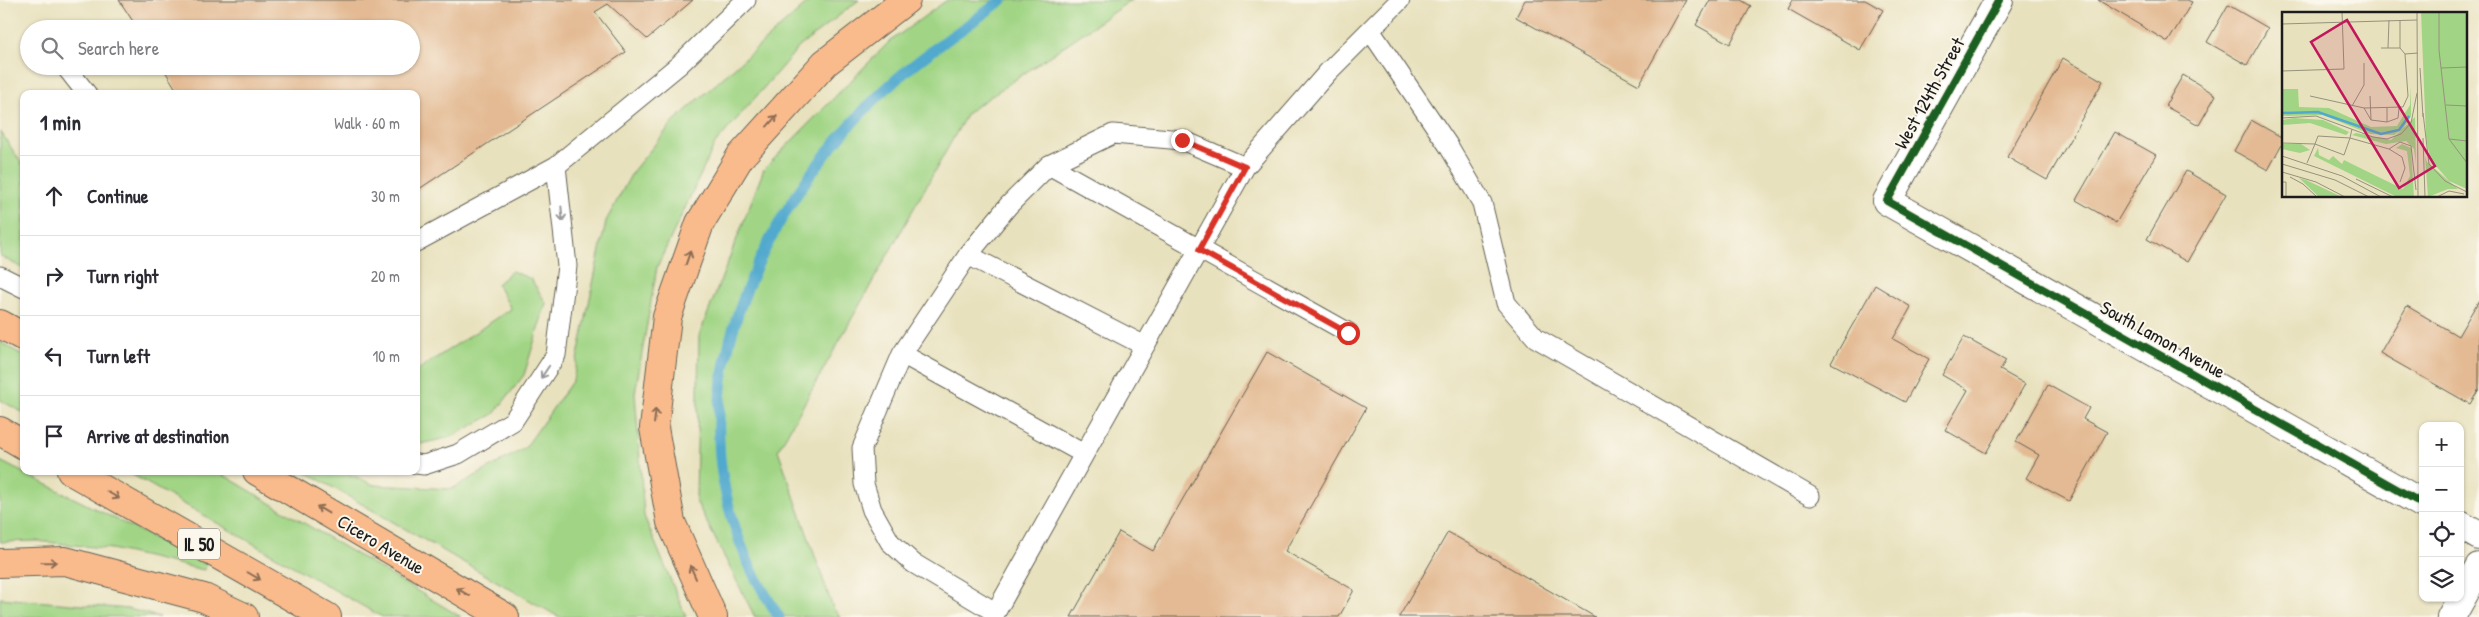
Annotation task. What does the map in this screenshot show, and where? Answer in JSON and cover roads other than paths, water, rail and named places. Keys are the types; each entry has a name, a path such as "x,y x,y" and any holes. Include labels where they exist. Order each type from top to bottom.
{"main road":[{"path":"713,617 671,522 654,428 668,317 700,223 740,157 825,63 906,0"},
{"path":"0,324 20,335"},
{"path":"0,431 20,443"},
{"name":"IL 50","path":"77,475 327,617"},
{"name":"Cicero Avenue","path":"265,475 505,617"},
{"path":"0,563 65,561 204,598 244,617"}],"street":[{"name":"West 124th Street","path":"1887,202 1999,0"},
{"name":"South Lamon Avenue","path":"1887,202 2419,502"},
{"path":"2464,527 2479,536"},
{"path":"2451,617 2479,567"}],"lane":[{"path":"420,240 556,166 679,65 746,0"},
{"path":"1245,167 1182,140 1113,134 1050,166 1008,206 968,255 902,354 862,448 864,484 872,510 890,542 913,563 994,615 1245,167 1328,72 1400,0"},
{"path":"1370,30 1448,145 1482,204 1506,303 1536,338 1810,496"},
{"path":"72,75 85,90"},
{"path":"420,464 424,465 458,454 513,421 556,355 567,266 556,166"},
{"path":"1050,166 1348,333"},
{"path":"968,255 1145,346"},
{"path":"0,276 20,286"},
{"path":"902,354 1084,454"}],"waterway":[{"path":"779,617 752,571 739,540 725,491 720,457 721,390 731,339 747,289 770,240 797,194 828,151 863,112 899,77 1002,0"}]}
